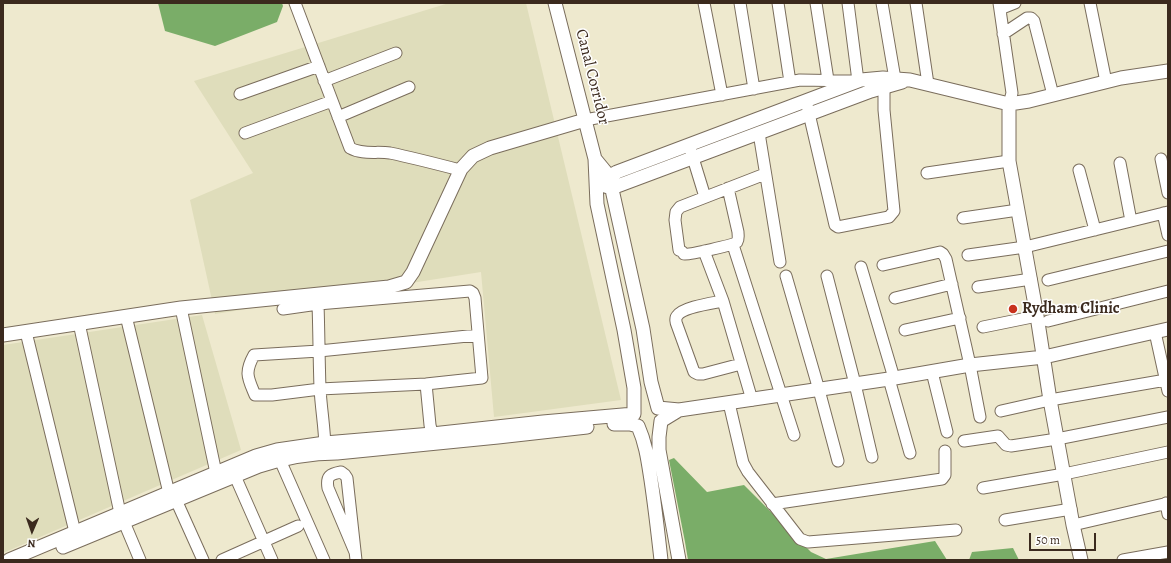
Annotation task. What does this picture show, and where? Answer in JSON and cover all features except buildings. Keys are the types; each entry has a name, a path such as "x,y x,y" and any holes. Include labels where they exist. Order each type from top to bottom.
{"street":[{"path":"296,3 350,148 356,151 388,153 460,170"},
{"name":"Canal Corridor","path":"555,3 595,159"},
{"path":"704,3 722,94"},
{"path":"740,3 754,88"},
{"path":"778,3 790,82"},
{"path":"816,3 828,80"},
{"path":"848,3 860,80"},
{"path":"882,3 895,79"},
{"path":"916,3 928,84"},
{"path":"1015,3 999,6 1012,93 1009,104 1009,161 1031,279 1043,319 1044,356 1050,400 1081,560"},
{"path":"1090,3 1106,82"},
{"path":"1003,34 1027,18 1031,18 1034,21 1053,95"},
{"path":"324,81 396,53"},
{"path":"240,94 319,66"},
{"path":"3,335 181,308 389,287 406,282 413,272 460,170 473,156 490,148 585,120 800,80 860,80 883,78 910,80 1009,104 1029,101 1121,78 1168,71"},
{"path":"596,183 611,182 691,151 806,101 860,80"},
{"path":"691,151 759,133 884,87 910,80"},
{"path":"338,117 409,87"},
{"path":"806,101 835,225 838,227 889,217 894,211 884,110 884,87"},
{"path":"245,133 332,101"},
{"path":"759,133 780,262"},
{"path":"691,151 705,197"},
{"path":"595,159 611,182 643,329 651,382 661,416 658,437 659,450 679,560"},
{"path":"595,159 597,204 624,330 634,388 636,420 644,438 647,452 656,508 661,560"},
{"path":"1161,159 1168,193"},
{"path":"926,173 1009,161"},
{"path":"1120,163 1131,221"},
{"path":"1079,170 1095,230"},
{"path":"728,188 739,239 737,242 733,245 684,254 679,250 675,220 676,212 680,207 728,188 765,174"},
{"path":"963,218 1018,210"},
{"path":"968,255 1025,247 1165,212 1168,235"},
{"path":"733,245 794,435"},
{"path":"704,251 723,301 752,400"},
{"path":"1048,280 1168,251"},
{"path":"883,266 940,252 943,254 946,260 960,318 980,417"},
{"path":"861,267 892,379 910,453"},
{"path":"786,276 838,461"},
{"path":"827,276 872,457"},
{"path":"978,287 1031,279"},
{"path":"895,298 952,284"},
{"path":"283,309 318,304 470,291 473,293 475,298 482,378 426,384 256,395 248,377 250,363 254,355 319,351 478,335"},
{"path":"983,327 1043,319 1168,291"},
{"path":"723,301 684,310 677,316 677,325 694,372 703,374 742,364"},
{"path":"318,304 320,390 325,448"},
{"path":"181,308 216,473"},
{"path":"126,316 173,497 203,560"},
{"path":"905,330 960,318"},
{"path":"79,323 122,518 140,560"},
{"path":"31,560 122,518 173,497 235,476 273,458 325,448 337,453 433,439 616,423 630,424 636,420 638,407 646,403 650,403 658,408 679,410 752,400 892,379 970,365 1044,356 1162,331 1167,386 1050,400 1001,411"},
{"path":"26,332 75,532"},
{"path":"932,372 947,432"},
{"path":"426,384 430,425 433,439"},
{"path":"729,403 743,463 748,472 800,539 808,542 956,530"},
{"path":"636,420 646,430 650,430 679,410"},
{"path":"964,441 998,436 1006,445 1011,446 1057,439 1168,417"},
{"path":"772,504 942,479 945,475 945,452"},
{"path":"983,488 1064,474 1168,452"},
{"path":"173,497 216,473 256,456 273,458"},
{"path":"273,458 324,560"},
{"path":"341,472 347,478 355,556 328,488 327,481 334,473 341,472"},
{"path":"235,476 272,560"},
{"path":"1073,525 1167,507"},
{"path":"1005,520 1071,509"},
{"path":"9,560 75,532 122,518"},
{"path":"222,560 298,526"},
{"path":"1123,560 1168,552"}],"shaded area":[{"path":"449,3 526,3 621,400 494,417 481,272 215,314 190,200 253,173 194,81"},
{"path":"202,315 241,450 3,553 3,345"}],"green space":[{"path":"158,3 282,3 283,6 277,22 215,46 165,31"},
{"path":"674,458 707,492 744,485 811,552 826,559 935,541 947,560 688,560 669,460"},
{"path":"1013,548 1019,560 969,560 972,552"}],"place":[{"name":"Rydham Clinic","path":"1013,309"}]}
